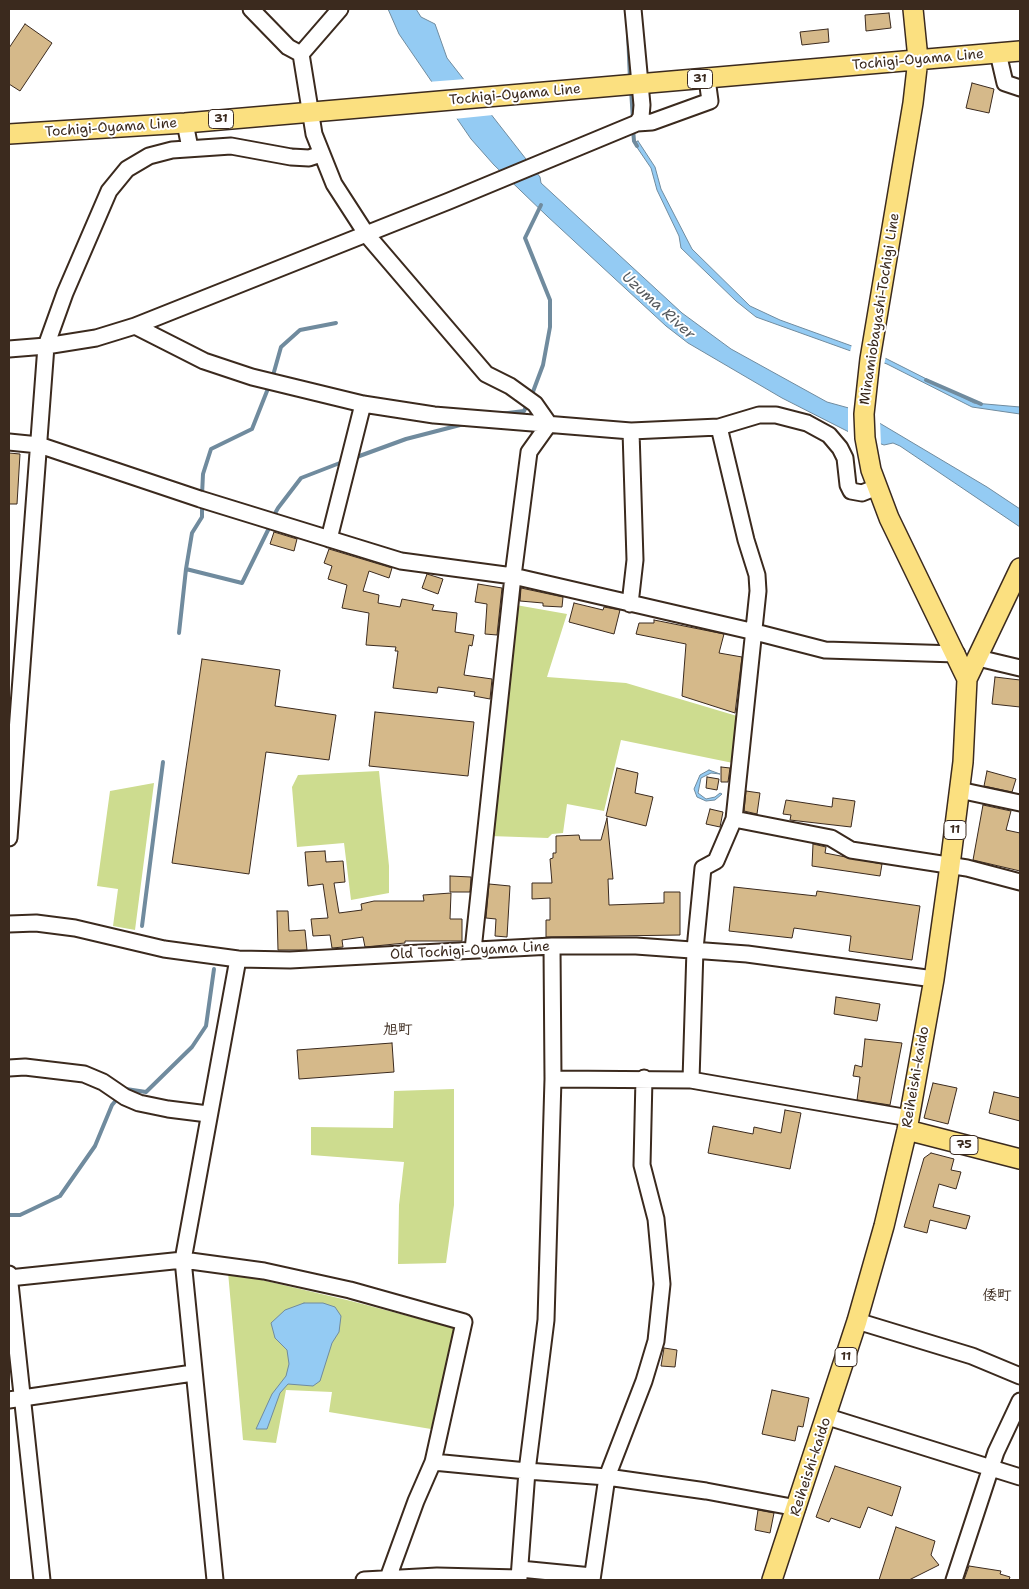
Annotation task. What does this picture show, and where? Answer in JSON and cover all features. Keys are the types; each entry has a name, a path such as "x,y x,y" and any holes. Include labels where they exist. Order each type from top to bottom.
{"main road":[{"name":"Minamiobayashi-Tochigi Line","path":"913,9 918,59 908,138 870,355 864,414 864,438 877,487 896,533 957,654 967,680"},
{"name":"Tochigi-Oyama Line","path":"9,134 185,123 1020,51"},
{"name":"Reiheishi-kaido","path":"772,1580 828,1417 857,1321 884,1226 908,1124 934,979 950,865 959,790 967,680 1020,568"},
{"name":"75","path":"908,1124 1020,1159"}],"street":[{"path":"251,9 288,47 301,54"},
{"path":"340,9 301,54 309,112 321,154 334,184 367,234 486,374 510,386 535,404 549,424"},
{"path":"633,9 640,83 641,117 637,123"},
{"path":"998,53 1005,83 1020,88"},
{"path":"9,349 46,346 96,338 135,326 622,131 637,123 652,122 710,101 707,79"},
{"path":"185,123 190,148"},
{"path":"9,838 11,779 46,346 65,293 109,191 126,169 149,156 190,148 231,146 291,157 309,158 321,154"},
{"path":"135,326 204,361 252,377 363,404 434,415 631,431 719,427 759,415 776,415 807,423 829,435 840,448 851,491 862,493 877,487"},
{"path":"329,538 363,404"},
{"path":"472,950 513,576 529,452 549,424"},
{"path":"690,1080 695,949 703,868 716,861 734,819 758,591 757,575 746,540 719,427"},
{"path":"630,604 635,560 631,431"},
{"path":"9,442 39,445 401,561 513,576 755,632 824,650 957,654"},
{"path":"978,658 1020,668"},
{"path":"959,790 1020,803"},
{"path":"734,819 831,838 851,850 950,865 1020,882"},
{"name":"Old Tochigi-Oyama Line","path":"9,924 36,923 75,928 164,949 238,960 290,960 552,946 695,949 934,979"},
{"path":"364,1580 437,1576 519,1578 527,1471 546,1320 553,1079 552,946"},
{"path":"215,1580 183,1260 208,1114 238,960"},
{"path":"9,1068 25,1067 84,1074 103,1082 125,1097 139,1103 208,1114"},
{"path":"553,1079 644,1078 690,1080 908,1124"},
{"path":"520,1569 592,1578 607,1477 644,1381 656,1341 662,1284 656,1219 642,1165 644,1078"},
{"path":"9,1278 183,1260 264,1272 350,1290 464,1322 433,1462 416,1501 398,1579"},
{"path":"9,1274 16,1399 42,1580"},
{"path":"857,1321 972,1356 1020,1376"},
{"path":"16,1399 193,1373"},
{"path":"954,1580 996,1452 1020,1401"},
{"path":"828,1417 1020,1477"},
{"path":"433,1462 607,1477 706,1491 797,1508"}],"green space":[{"path":"516,605 567,614 547,677 626,683 737,716 733,763 621,740 604,811 567,804 563,833 552,834 548,838 490,836"},
{"path":"379,771 389,866 389,893 351,900 344,843 297,847 292,787 298,775"},
{"path":"154,783 135,930 113,926 118,889 97,886 110,791"},
{"path":"454,1089 454,1205 446,1263 398,1264 399,1205 404,1162 311,1155 311,1127 393,1128 394,1091"},
{"path":"228,1272 454,1328 431,1429 329,1412 332,1392 286,1390 276,1443 243,1440"}],"water":[{"name":"Uzuma River","path":"388,9 416,9 421,17 435,24 447,58 540,177 541,183 682,313 731,349 827,402 856,410 871,418 987,487 1020,509 1020,527 900,446 893,443 884,445 849,432 782,398 688,343 666,326 547,216 494,165 471,139 399,34"},
{"path":"638,141 655,167 661,189 692,249 750,306 780,320 885,358 974,403 1020,407 1020,414 972,407 887,364 756,317 736,301 681,248 679,236 657,190 651,168 634,143"},
{"path":"709,770 720,774 711,773 701,778 698,793 706,799 715,797 720,793 722,794 715,800 706,801 697,797 694,789 700,775"},
{"path":"304,1303 323,1303 335,1307 341,1316 339,1332 332,1343 320,1381 313,1386 288,1384 280,1393 267,1429 256,1429 272,1394 286,1376 289,1364 287,1350 275,1338 271,1323 285,1310"}],"pier":[{"path":"466,79 493,115 454,119 427,82"},
{"path":"852,344 886,356 884,365 850,352"},
{"path":"848,405 880,420 881,446 848,433"}],"building":[{"path":"889,13 891,28 866,31 865,15"},
{"path":"25,24 52,43 20,91 9,84 9,48"},
{"path":"828,29 829,42 802,45 800,32"},
{"path":"972,83 994,89 989,113 966,108"},
{"path":"9,453 20,454 17,504 9,504"},
{"path":"274,532 297,539 294,551 270,544"},
{"path":"329,549 392,568 389,578 369,571 363,591 379,595 378,603 400,607 402,599 434,605 432,610 457,613 455,632 474,635 472,646 469,645 464,675 492,679 490,699 474,696 475,692 438,687 437,693 393,688 398,651 395,651 396,647 366,645 369,613 342,608 347,585 328,579 332,566 324,563"},
{"path":"427,574 443,579 438,594 422,588"},
{"path":"478,584 502,588 497,635 485,634 487,604 475,602"},
{"path":"521,588 563,597 562,607 543,606 543,603 520,601"},
{"path":"574,603 603,610 604,607 620,610 614,634 569,622"},
{"path":"654,620 724,634 719,653 742,657 735,713 682,696 686,644 636,634 639,623 654,623"},
{"path":"202,659 280,670 275,706 336,715 329,760 266,752 249,874 172,863"},
{"path":"995,677 1020,680 1020,707 992,704"},
{"path":"375,712 474,722 468,776 369,766"},
{"path":"721,767 730,768 728,782 721,782"},
{"path":"617,768 638,773 635,793 653,797 646,826 606,816"},
{"path":"987,771 1016,779 1012,792 984,786"},
{"path":"707,777 719,779 717,790 706,788"},
{"path":"746,791 760,793 757,814 744,811"},
{"path":"833,798 855,801 851,827 790,820 791,815 783,814 786,800 832,807"},
{"path":"983,805 1011,811 1006,830 1020,833 1020,871 973,860"},
{"path":"710,809 723,812 720,827 706,824"},
{"path":"607,818 613,879 608,879 609,905 664,903 664,892 680,892 680,935 546,937 546,920 550,920 550,898 532,899 532,883 552,883 550,859 553,858 553,853 556,853 556,836 579,835 580,840 601,840"},
{"path":"813,844 826,847 825,853 882,864 880,876 812,866"},
{"path":"325,851 326,862 343,861 345,882 334,883 339,913 362,910 361,904 374,901 424,901 423,895 451,893 450,919 462,919 462,941 405,941 405,943 365,947 363,937 342,940 343,947 332,948 330,935 313,936 311,919 328,918 323,884 308,886 305,852"},
{"path":"450,876 471,877 470,892 450,892"},
{"path":"489,884 510,886 507,937 495,936 496,919 486,918"},
{"path":"734,887 816,896 817,891 920,906 912,960 849,951 851,936 794,928 792,938 729,931"},
{"path":"277,911 288,911 289,931 305,930 307,950 278,950"},
{"path":"836,997 880,1004 877,1021 834,1014"},
{"path":"865,1039 902,1043 890,1105 857,1100 860,1077 853,1076 855,1065 862,1067"},
{"path":"392,1043 394,1072 299,1079 297,1050"},
{"path":"933,1083 957,1088 948,1124 924,1118"},
{"path":"994,1092 1020,1098 1020,1121 989,1113"},
{"path":"785,1110 801,1113 790,1169 708,1153 713,1126 753,1134 754,1127 781,1133"},
{"path":"931,1153 954,1159 951,1170 961,1172 956,1189 939,1184 933,1207 970,1216 966,1229 930,1220 927,1233 904,1227 924,1158"},
{"path":"664,1348 677,1350 675,1367 661,1366"},
{"path":"772,1390 809,1398 803,1427 798,1426 795,1441 762,1434"},
{"path":"835,1466 901,1487 892,1516 868,1507 860,1528 831,1518 829,1522 816,1517"},
{"path":"758,1510 774,1513 770,1533 755,1530"},
{"path":"896,1527 935,1541 931,1555 939,1565 909,1580 879,1580"},
{"path":"969,1566 1001,1571 1000,1574 1010,1577 1009,1580 964,1580"}],"waterway":[{"path":"628,32 630,80"},
{"path":"631,89 633,120"},
{"path":"633,129 634,141 637,146"},
{"path":"531,397 543,365 550,327 550,300 525,238 541,205"},
{"path":"272,379 281,347 300,330 336,323"},
{"path":"926,380 981,404"},
{"path":"202,495 203,474 211,449 252,429 269,386"},
{"path":"500,414 524,411 528,403"},
{"path":"354,458 406,439 464,424"},
{"path":"273,517 301,478 345,461"},
{"path":"186,569 192,533 202,517 202,502"},
{"path":"179,633 186,569 242,583 271,524"},
{"path":"142,926 163,762"},
{"path":"125,1091 126,1089 146,1092 192,1047 206,1026 214,969"},
{"path":"9,1215 20,1215 60,1196 95,1146 112,1105 118,1098"}],"district":[{"name":"旭町","path":"398,1030"},
{"name":"倭町","path":"997,1296"}]}
